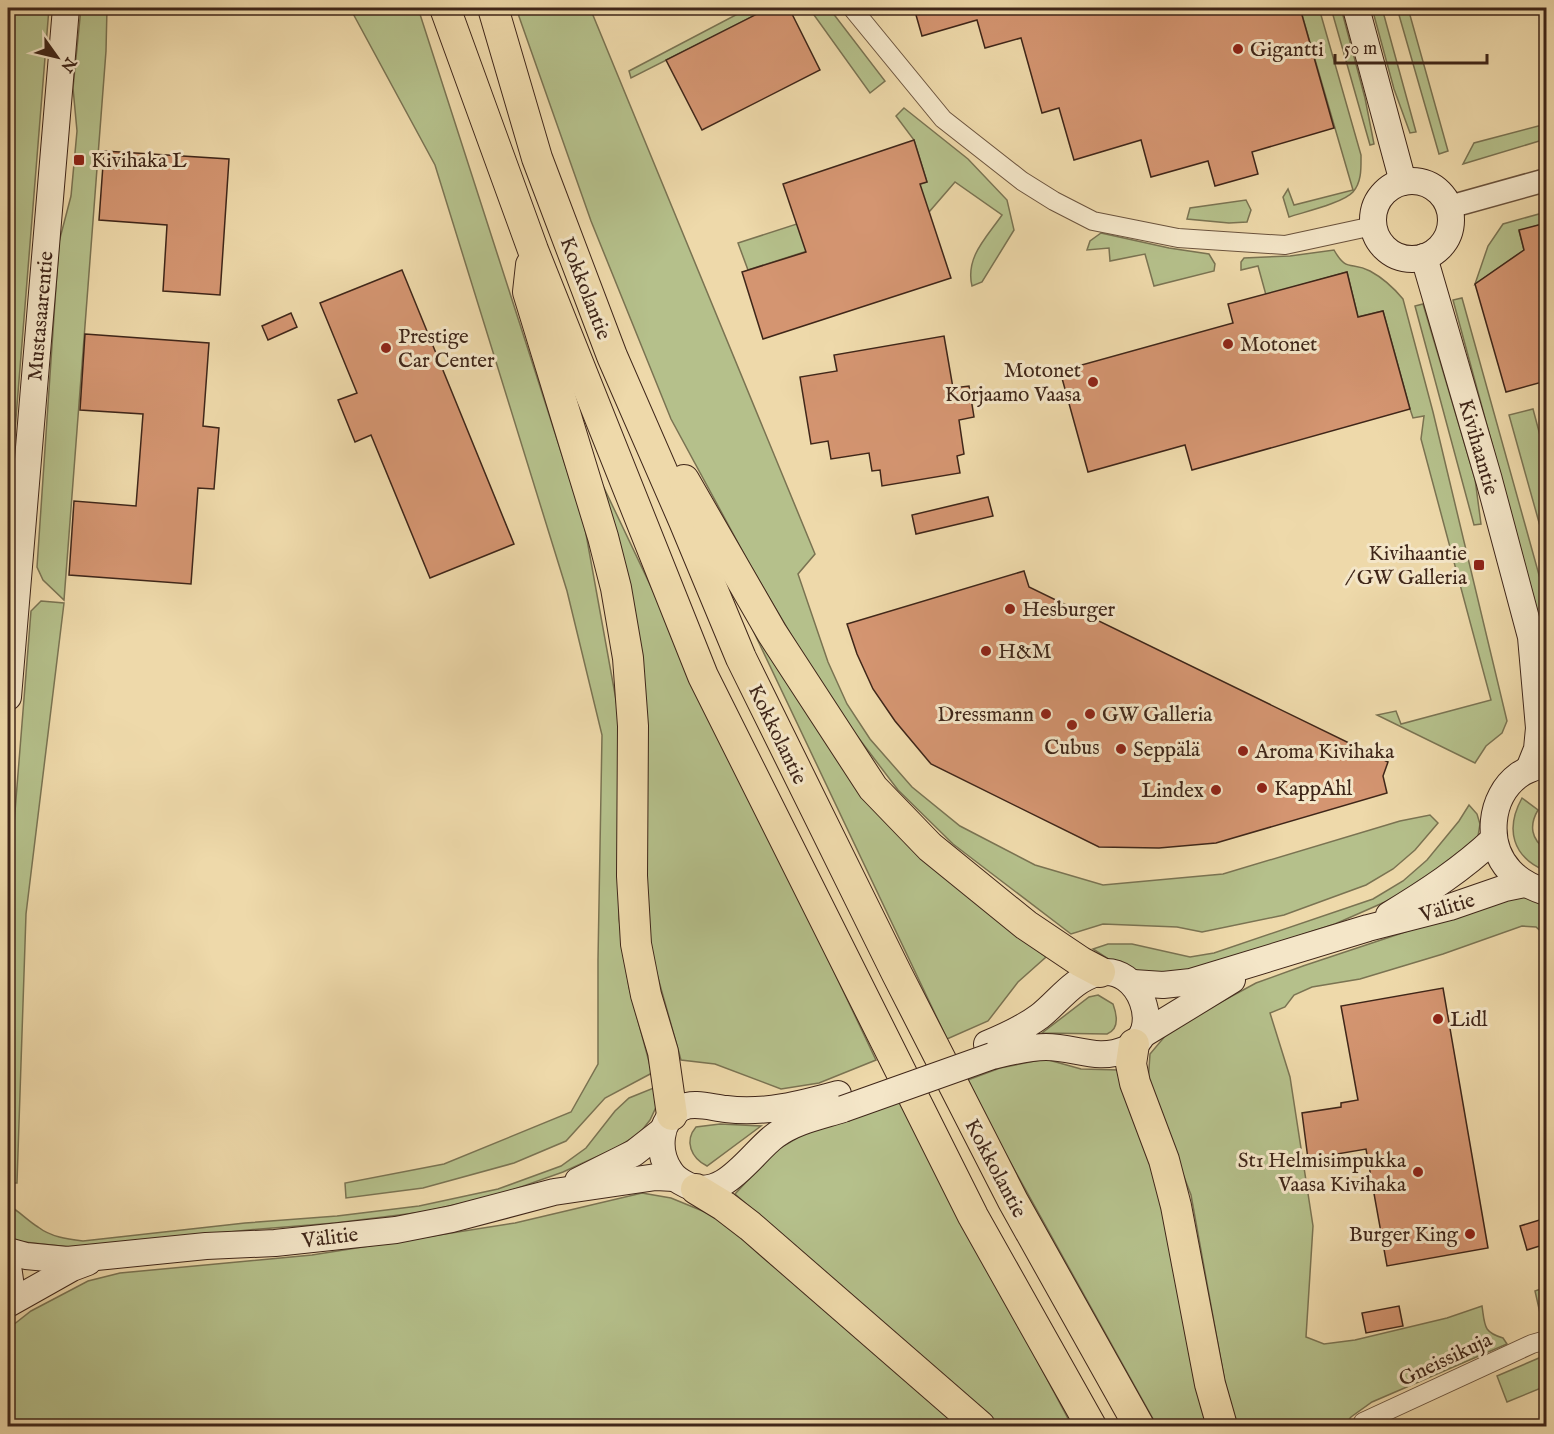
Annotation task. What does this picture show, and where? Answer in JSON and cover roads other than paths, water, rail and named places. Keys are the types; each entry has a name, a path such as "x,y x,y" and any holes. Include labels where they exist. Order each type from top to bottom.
{"highway":[{"name":"Kokkolantie","path":"445,8 533,250 703,676 973,1216 1091,1426"},
{"name":"Kokkolantie","path":"493,8 537,158 612,356 741,658 897,974 1013,1201 1139,1426"},
{"path":"533,250 528,292 603,537 616,588 628,658 633,726 632,876 636,944 646,995 663,1052 667,1123"},
{"path":"612,356 772,633 873,788 930,847 1009,911 1069,955 1100,972"},
{"path":"1138,1040 1131,1064 1135,1083 1164,1160 1176,1206 1210,1384 1222,1426"},
{"path":"685,1184 724,1206 750,1226 980,1426"}],"main road":[{"name":"Mustasaarentie","path":"8,697 66,8"},
{"path":"1356,8 1403,182"},
{"path":"1403,182 1425,183 1436,189 1449,207 1451,219 1447,237 1436,252 1424,258 1411,260 1398,257 1386,250 1373,226 1373,215 1383,194 1403,182"},
{"name":"Kivihaantie","path":"1424,258 1489,480 1531,637 1539,728 1538,766"},
{"name":"Kivihaantie","path":"1531,637 1546,669"},
{"path":"1538,766 1511,782 1499,800 1493,820 1494,839 1500,856 1510,872 1541,890"},
{"name":"Välitie","path":"1368,928 1433,889 1469,863 1494,839"},
{"name":"Välitie","path":"1100,972 1122,976 1133,983 1163,985 1191,982 1368,928 1424,915 1505,888 1541,890"},
{"name":"Välitie","path":"990,1050 1045,1047 1106,1055 1128,1049 1195,1001 1273,957"},
{"path":"841,1101 990,1050 1046,1011 1083,978 1100,972"},
{"path":"1133,983 1140,995 1146,1021 1138,1040"},
{"name":"Välitie","path":"554,1192 634,1153 683,1107 694,1105 746,1110 788,1108 841,1101"},
{"name":"Välitie","path":"8,1251 26,1256 67,1260 206,1246 275,1243 396,1230 452,1219 554,1192 656,1177 685,1184 717,1186 730,1179 775,1136 790,1126 841,1101"},
{"path":"667,1123 662,1155 685,1184"},
{"name":"Välitie","path":"8,1304 72,1268 102,1257"},
{"path":"8,1266 11,1287 8,1299"}],"street":[{"path":"852,8 943,119 1022,181 1093,221 1178,238 1285,245 1373,226"},
{"path":"1449,207 1546,180"},
{"name":"Gneissikuja","path":"1363,1422 1523,1348 1546,1340"}],"place":[{"name":"Gigantti","path":"1238,49"},
{"name":"Kivihaka L","path":"79,160"},
{"name":"Motonet","path":"1228,344"},
{"name":"Prestige Car Center","path":"386,348"},
{"name":"Motonet Korjaamo Vaasa","path":"1093,382"},
{"name":"Kivihaantie / GW Galleria","path":"1479,565"},
{"name":"Hesburger","path":"1010,609"},
{"name":"H&M","path":"986,651"},
{"name":"Dressmann","path":"1046,714"},
{"name":"GW Galleria","path":"1090,714"},
{"name":"Cubus","path":"1072,725"},
{"name":"Seppälä","path":"1121,749"},
{"name":"Aroma Kivihaka","path":"1243,751"},
{"name":"KappAhl","path":"1262,788"},
{"name":"Lindex","path":"1216,790"},
{"name":"Lidl","path":"1438,1019"},
{"name":"St1 Helmisimpukka Vaasa Kivihaka","path":"1418,1172"},
{"name":"Burger King","path":"1470,1234"}]}
